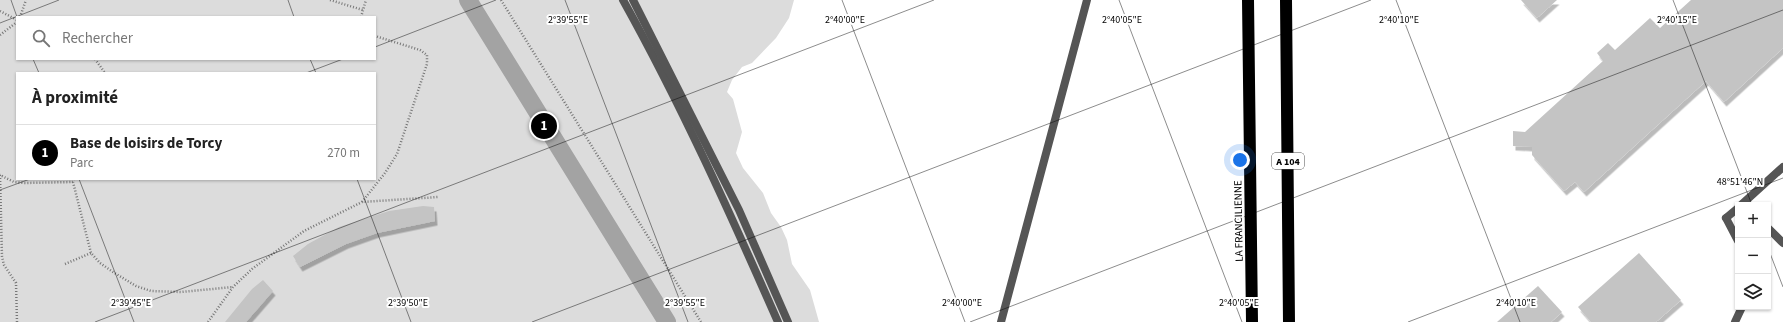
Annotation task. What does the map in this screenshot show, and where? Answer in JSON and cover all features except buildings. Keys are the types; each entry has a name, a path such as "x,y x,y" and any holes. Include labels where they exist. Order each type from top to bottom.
{"highway":[{"name":"LA FRANCILIENNE","path":"1248,0 1252,322"},
{"name":"A 104","path":"1286,0 1289,322"}],"street":[{"path":"623,0 670,89 731,214 778,322"},
{"path":"633,0 736,203 788,322"},
{"path":"1001,322 1087,0"},
{"path":"1747,202 1783,167"},
{"path":"1735,210 1726,218 1735,235"},
{"path":"1771,231 1783,243"},
{"path":"1734,322 1740,310"}],"path":[{"path":"20,16 26,0"},
{"path":"330,0 363,10"},
{"path":"361,16 366,0"},
{"path":"501,0 701,322"},
{"path":"0,11 16,20"},
{"path":"0,35 16,22"},
{"path":"362,202 385,173 397,154 427,64 427,55 420,50 376,36"},
{"path":"96,60 104,72"},
{"path":"17,322 16,284 4,265 2,257 0,175 14,182 25,183 73,180 91,253 100,263 136,286 151,291 181,292 233,287"},
{"path":"208,322 233,287 252,269 304,231 362,202 438,197"},
{"path":"65,264 91,253"}],"shaded area":[{"path":"0,0 794,0 789,18 776,38 752,63 742,67 732,80 727,92 733,99 742,132 736,153 743,168 763,193 771,213 781,227 787,240 792,264 810,290 819,322 0,322"}],"waterway":[{"path":"468,0 667,322"}],"place":[{"name":"Base de loisirs de Torcy","path":"544,126"}]}
